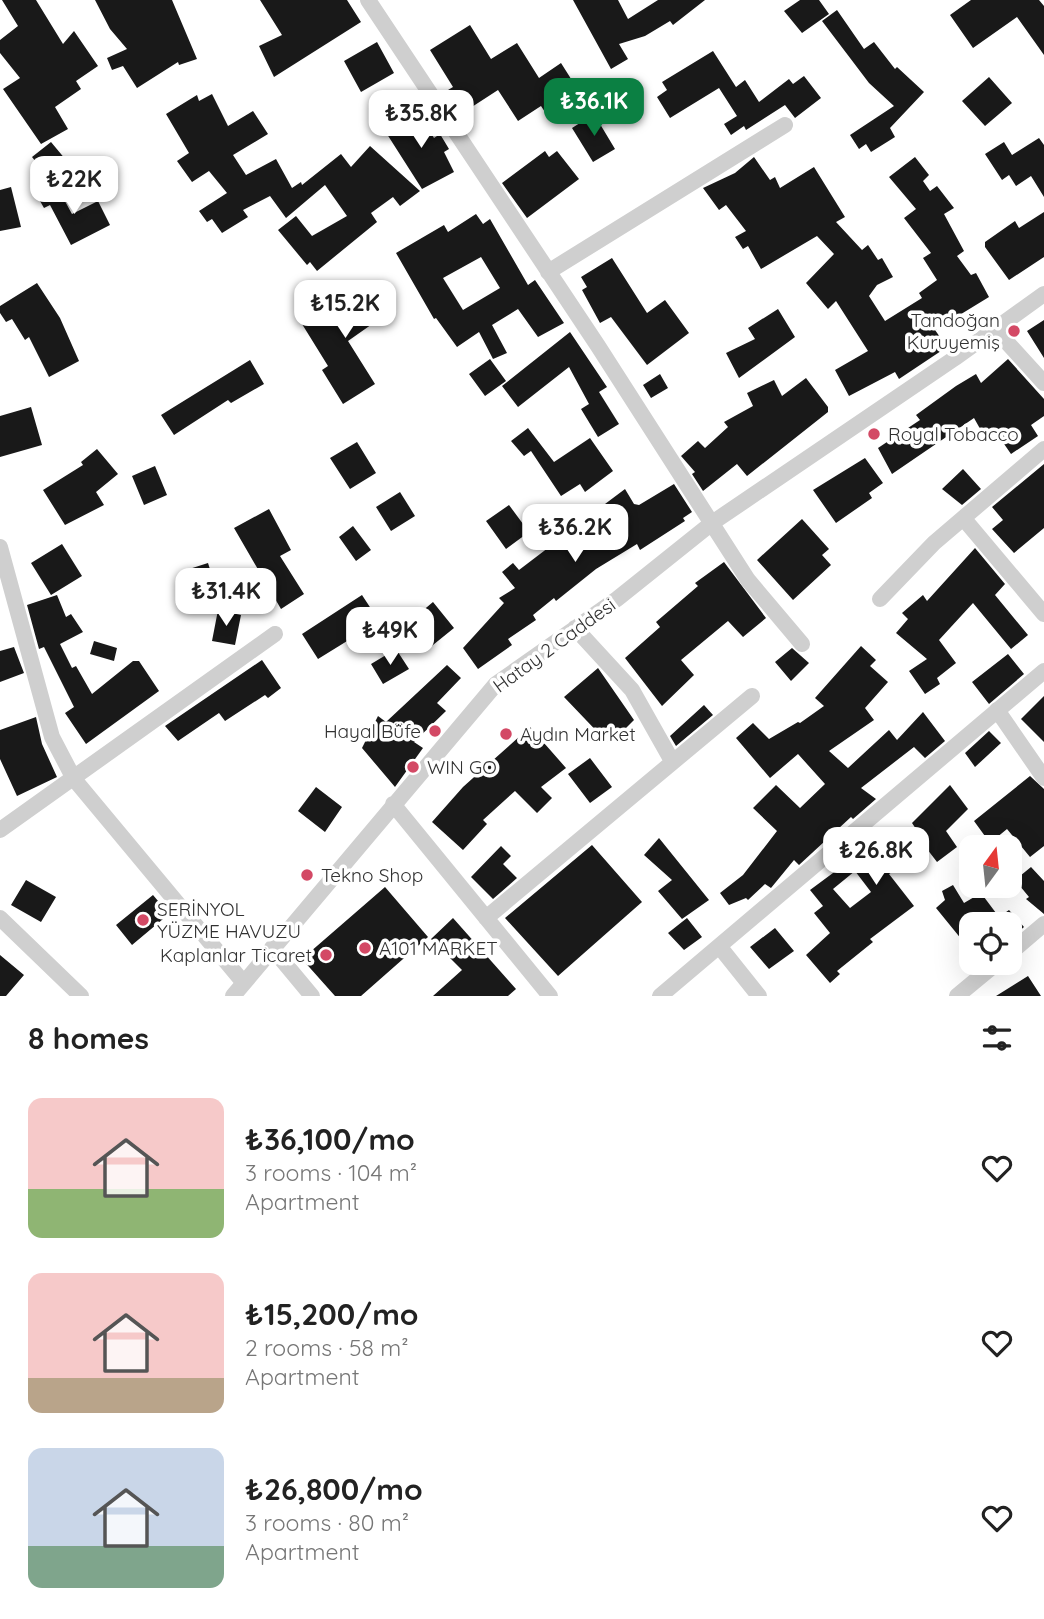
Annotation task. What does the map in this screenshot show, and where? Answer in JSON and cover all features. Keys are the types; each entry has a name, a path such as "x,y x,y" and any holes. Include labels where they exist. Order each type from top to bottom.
{"street":[{"path":"368,0 748,580 803,644"},
{"path":"548,272 785,125"},
{"name":"Hatay 2 Caddesi","path":"233,996 496,684 575,628 712,523 1044,294"},
{"path":"995,329 1044,383"},
{"path":"880,599 934,543 1044,449"},
{"path":"964,519 1044,614"},
{"path":"0,547 52,737 75,779 243,982"},
{"path":"575,628 632,690 672,761"},
{"path":"0,830 275,634"},
{"path":"660,996 1044,671"},
{"path":"486,918 752,696"},
{"path":"997,710 1044,778"},
{"path":"393,804 550,996"},
{"path":"0,918 80,996"},
{"path":"1022,943 1044,924"},
{"path":"719,946 759,996"},
{"path":"272,948 312,996"},
{"path":"957,996 982,975"}],"building":[{"path":"2,0 36,0 63,44 74,31 98,66 76,81 81,89 55,107 68,129 41,144 3,89 20,78 0,53 0,40 18,26"},
{"path":"95,0 172,0 197,59 179,65 178,62 137,88 123,66 112,70 107,58 127,49 110,29"},
{"path":"260,0 347,0 361,22 274,77 259,46 282,35"},
{"path":"573,0 618,0 628,19 658,0 705,0 673,25 670,21 645,36 619,44 628,59 611,69"},
{"path":"800,0 819,0 829,14 802,33 784,11"},
{"path":"971,0 1039,0 1044,6 1044,55 1017,17 973,48 950,15"},
{"path":"837,10 864,49 874,42 895,69 897,67 924,92 890,128 895,137 871,152 866,144 859,149 850,135 894,106 869,83 822,21"},
{"path":"470,25 491,59 517,43 539,78 561,63 580,93 547,115 541,106 518,121 498,90 461,114 448,96 448,90 453,87 430,50"},
{"path":"377,42 394,73 361,92 344,61"},
{"path":"713,51 736,87 745,80 759,102 789,79 793,84 804,76 821,98 795,118 785,105 746,130 744,126 731,135 724,124 737,116 719,88 670,118 657,97 667,90 662,82"},
{"path":"989,77 1012,103 985,126 962,101"},
{"path":"212,94 228,126 253,111 268,134 233,155 246,175 276,159 292,188 301,182 302,185 341,154 351,167 370,146 420,191 400,206 393,197 371,213 377,222 317,271 310,262 307,265 278,230 296,216 312,236 347,216 325,185 286,218 270,196 243,210 248,217 222,233 212,219 207,222 199,211 227,193 209,171 192,182 177,161 189,153 166,114 197,95 199,101"},
{"path":"417,111 434,138 440,134 449,149 444,152 454,172 422,189 385,131"},
{"path":"594,114 615,149 593,162 572,128"},
{"path":"1039,138 1044,145 1044,197 1031,176 1016,186 1009,175 1002,180 985,154 1004,142 1012,155"},
{"path":"51,142 71,166 52,182 32,157"},
{"path":"545,151 549,157 557,151 579,179 527,218 502,183"},
{"path":"754,157 770,180 775,177 780,188 814,167 845,217 836,222 862,250 868,245 878,260 882,258 893,277 877,285 869,296 885,321 922,298 919,293 937,280 923,258 931,253 904,218 916,209 889,177 915,157 929,175 923,181 930,191 937,186 954,208 944,214 964,251 957,256 971,275 976,273 989,297 935,330 947,347 899,379 895,372 849,396 835,370 868,351 836,301 828,309 806,283 834,254 817,236 761,269 748,246 743,249 735,237 746,231 726,205 719,210 703,188 735,173"},
{"path":"55,183 72,214 98,201 110,225 71,245 50,205 44,208 36,194"},
{"path":"11,187 21,227 0,231 0,190"},
{"path":"1044,212 1044,257 1009,280 985,247 985,242 1015,221 1019,228"},
{"path":"476,214 483,224 490,219 528,285 535,280 564,323 538,337 518,309 492,325 507,353 493,359 479,332 457,347 436,318 434,319 396,253 444,225 448,232","holes":["481,257 500,288 463,310 443,278"]},
{"path":"612,258 647,313 665,300 689,333 647,365 611,317 600,323 582,290 587,287 581,277"},
{"path":"37,283 60,318 79,361 49,377 29,337 25,340 12,319 6,322 0,313 0,306"},
{"path":"363,283 385,315 348,341 375,384 343,404 322,370 328,366 302,324"},
{"path":"778,309 795,337 739,378 726,353 755,339 748,328"},
{"path":"1044,320 1044,358 1027,331"},
{"path":"570,332 607,387 599,392 619,424 598,437 581,409 589,404 569,367 518,407 502,386"},
{"path":"490,359 506,381 485,396 469,374"},
{"path":"1008,359 1044,399 1044,416 1031,425 1038,436 1011,454 993,428 983,434 974,418 892,474 878,448 920,420 916,415 956,386 976,374 981,383"},
{"path":"250,360 264,384 231,403 228,400 174,435 161,415"},
{"path":"660,374 668,388 651,398 643,385"},
{"path":"806,378 828,407 828,412 747,476 737,464 703,491 692,474 695,472 681,456 698,441 705,448 728,427 724,422 753,406 747,393 774,380 782,396"},
{"path":"31,407 42,445 0,457 0,416"},
{"path":"528,428 554,462 590,438 613,471 585,492 580,484 561,496 531,451 524,456 511,441"},
{"path":"357,442 376,473 350,489 330,458"},
{"path":"97,449 118,474 96,492 104,505 65,525 43,490 83,465 81,462"},
{"path":"865,458 883,483 869,493 872,498 836,523 813,490"},
{"path":"1044,464 1044,528 1014,553 992,529 1003,520 992,507"},
{"path":"155,466 167,495 144,505 132,476"},
{"path":"963,469 981,489 962,505 942,489"},
{"path":"674,484 692,512 683,518 685,521 640,550 637,544 596,569 556,601 554,598 533,615 536,620 508,639 512,645 478,669 463,648 504,603 499,598 515,588 502,572 513,563 519,570 561,538 564,542 603,519 597,510 625,489 634,504 639,505"},
{"path":"400,492 415,516 391,531 376,507"},
{"path":"509,505 529,532 506,549 486,521"},
{"path":"269,509 291,550 280,556 304,594 281,609 234,528"},
{"path":"802,519 829,549 822,555 831,565 793,600 757,560"},
{"path":"353,526 371,550 356,561 339,537"},
{"path":"62,544 82,576 51,595 31,563"},
{"path":"975,548 1005,584 995,595 1028,635 1011,649 973,603 939,640 956,663 937,678 940,684 925,694 909,671 927,659 896,633 908,619 902,613 923,595 927,601"},
{"path":"724,562 766,618 743,637 728,621 681,660 694,675 662,706 625,658 660,627 656,622 698,586 695,583"},
{"path":"208,563 221,604 196,612 183,571"},
{"path":"57,595 66,617 71,614 83,632 60,644 72,668 76,666 92,694 133,661 139,661 159,691 86,744 65,713 74,707 44,647 39,649 27,605"},
{"path":"362,595 381,624 354,642 352,638 318,659 302,634"},
{"path":"433,602 454,628 428,649 408,628 408,623"},
{"path":"218,610 241,615 235,645 212,641"},
{"path":"94,641 117,648 114,661 90,654"},
{"path":"861,646 876,660 870,666 888,682 865,708 874,720 829,751 848,768 889,730 897,740 923,712 945,741 925,758 914,747 861,788 876,799 853,819 851,817 799,865 794,860 771,888 765,884 748,900 746,898 729,905 720,893 743,875 777,831 753,808 776,785 800,808 825,784 798,754 770,778 736,738 753,723 769,739 800,723 824,706 815,698"},
{"path":"14,647 24,673 0,682 0,651"},
{"path":"792,648 809,663 791,681 775,662"},
{"path":"396,649 409,669 383,684 371,664"},
{"path":"1008,654 1024,674 989,704 972,682"},
{"path":"262,660 281,688 268,698 265,695 225,721 219,713 178,741 165,726"},
{"path":"447,665 461,678 437,703 446,711 414,742 423,748 395,787 362,748 378,716 386,722"},
{"path":"598,668 634,720 612,742 607,742 564,697"},
{"path":"1044,696 1044,742 1021,719"},
{"path":"704,705 713,715 676,746 670,736"},
{"path":"36,717 42,744 57,777 17,796 0,759 0,730"},
{"path":"530,727 566,768 541,787 552,798 537,813 515,791 483,820 487,824 463,850 432,822 463,787"},
{"path":"989,731 1001,743 975,767 965,753"},
{"path":"590,758 612,787 590,803 568,774"},
{"path":"1030,776 1044,789 1044,846 1030,857 1022,847 1022,835 1012,835 1007,829 1000,835 984,835 974,821"},
{"path":"950,785 968,809 946,831 957,847 937,862 927,849 889,874 914,906 870,939 873,942 837,971 840,974 830,983 806,955 830,933 814,913 823,906 810,890 883,836 892,850 920,835 912,823","holes":["855,871 871,892 850,908 833,889"]},
{"path":"316,787 342,807 325,832 298,811"},
{"path":"659,838 709,900 682,919 658,891 672,880 644,855"},
{"path":"592,845 642,902 558,976 505,918"},
{"path":"501,846 511,856 503,864 517,878 493,899 471,877"},
{"path":"1031,867 1044,881 1044,914 1026,899 1029,897 1022,888 1022,874"},
{"path":"26,880 56,897 41,922 11,905"},
{"path":"953,885 964,903 972,898 985,898 995,912 959,912 959,936 936,908 945,900 942,891"},
{"name":"A101 MARKET","path":"385,887 428,937 361,996 335,996 302,959"},
{"name":"SERİNYOL YÜZME HAVUZU","path":"153,895 169,914 132,945 116,925"},
{"path":"453,918 516,989 508,996 433,996 462,970 431,939"},
{"path":"687,918 702,937 684,950 668,933"},
{"path":"775,928 794,951 769,969 750,947"},
{"path":"0,955 24,975 6,996 0,996"},
{"path":"1028,976 1041,996 996,996"}],"place":[{"name":"Tandoğan Kuruyemiş","path":"1014,331"},
{"name":"Royal Tobacco","path":"874,434"},
{"name":"Hayal Büfe","path":"435,731"},
{"name":"Aydın Market","path":"506,734"},
{"name":"WIN GO","path":"413,767"},
{"name":"Tekno Shop","path":"307,875"},
{"name":"SERİNYOL YÜZME HAVUZU","path":"143,920"},
{"name":"A101 MARKET","path":"365,948"},
{"name":"Kaplanlar Ticaret","path":"326,955"}]}
